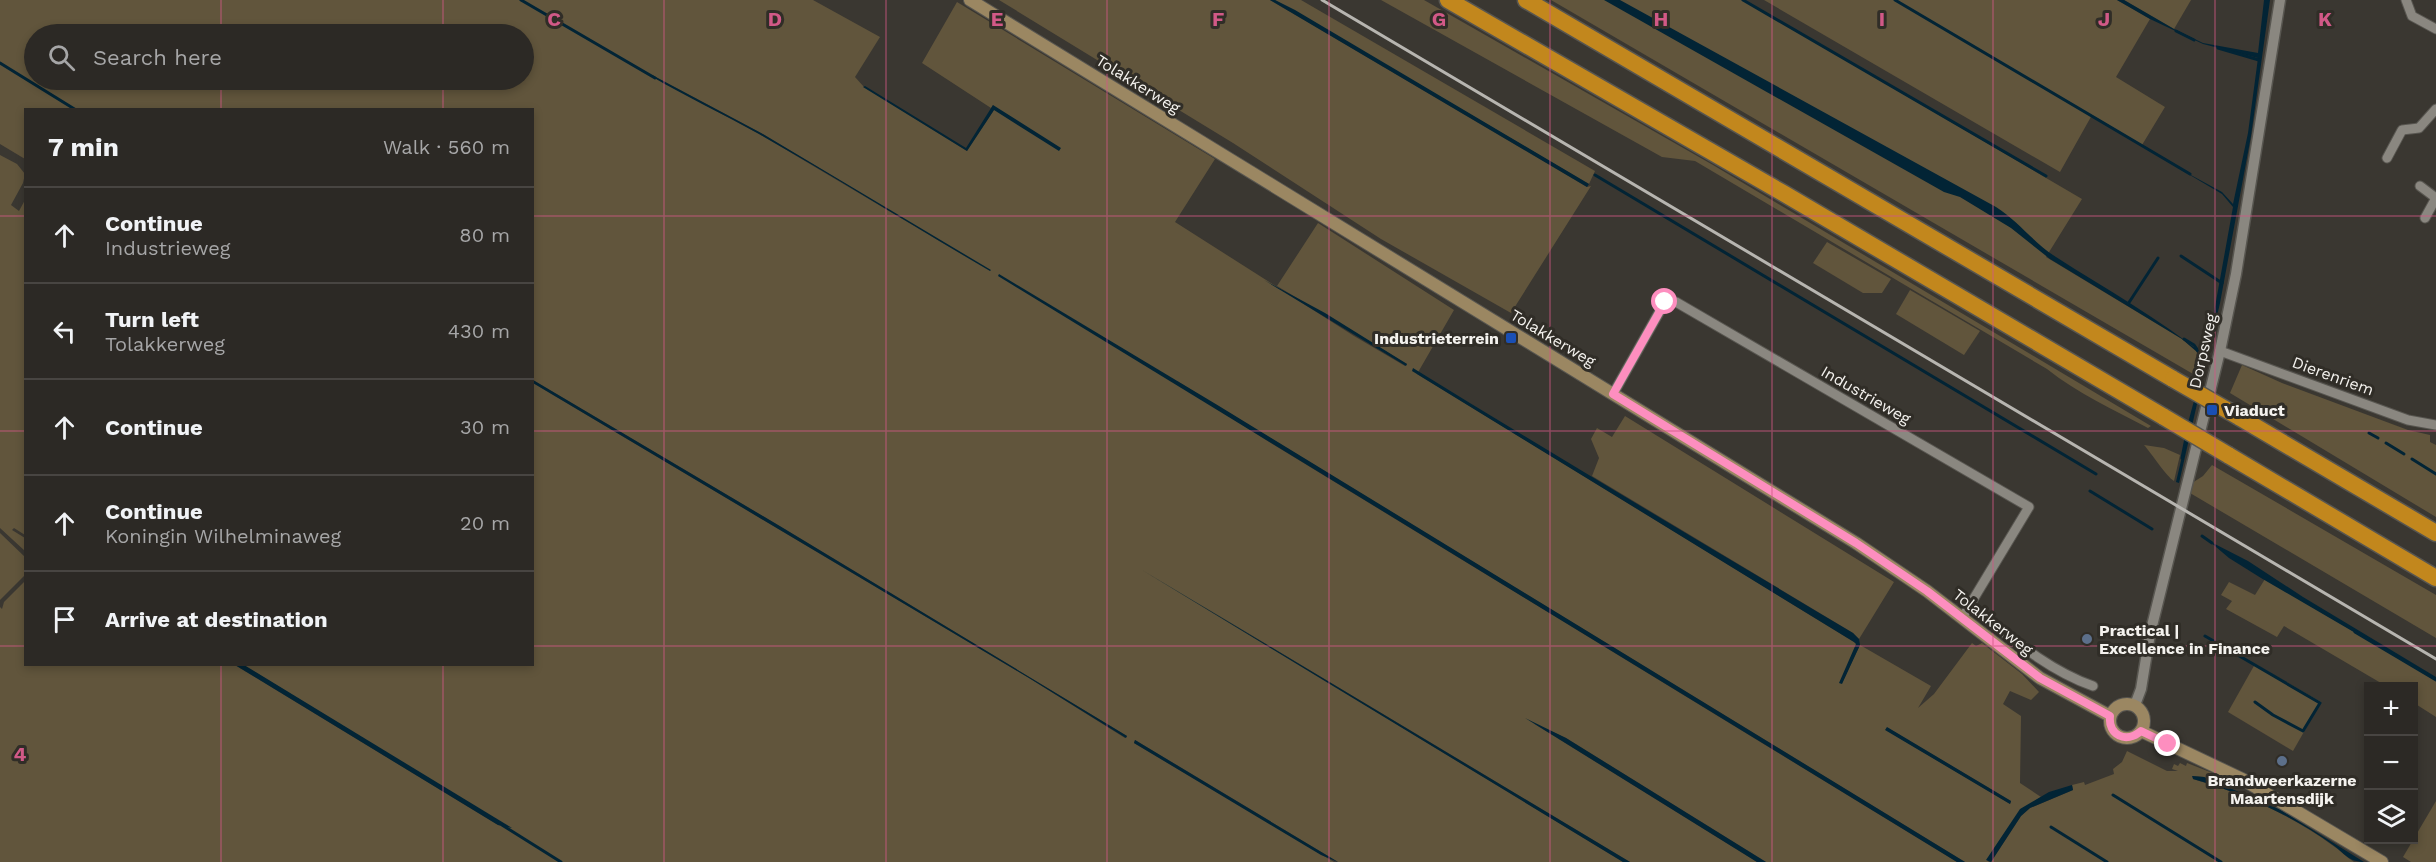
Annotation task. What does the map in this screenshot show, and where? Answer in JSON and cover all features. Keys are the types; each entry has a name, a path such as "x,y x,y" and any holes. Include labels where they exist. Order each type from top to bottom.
{"highway":[{"path":"1448,0 1783,193 2436,578"},
{"path":"1526,0 2436,533"}],"main road":[{"name":"Tolakkerweg","path":"970,0 1856,543 1962,618 2047,683 2110,716"},
{"path":"2121,704 2135,705 2144,716 2144,725 2136,736 2121,737 2113,731 2110,716 2121,704"},
{"path":"2141,731 2241,779 2382,862"}],"street":[{"name":"Dorpsweg","path":"2135,705 2141,689 2150,634 2220,351 2237,265 2280,0"},
{"path":"2406,0 2412,16 2436,29"},
{"path":"2387,158 2402,130 2420,128 2436,110"},
{"path":"2420,186 2436,198 2425,218"},
{"name":"Industrieweg","path":"1613,394 1665,302 1676,302 2029,507 1962,618"},
{"name":"Dierenriem","path":"2220,351 2408,420 2436,425"},
{"path":"1971,606 2030,652 2060,672 2093,686"}],"shaded area":[{"path":"0,0 813,0 880,37 855,77 864,87 967,151 994,110 993,105 991,108 922,63 957,2 1215,159 1175,222 1354,336 1405,366 1407,364 1277,286 1318,223 1454,310 1417,374 1857,644 1840,683 1860,645 1931,686 1918,708 1934,694 1972,643 1976,646 1982,643 2022,674 2039,692 2031,700 2010,691 2003,704 2021,716 2020,783 2041,797 2010,825 1987,860 1989,862 1965,862 1177,381 1178,384 1266,440 1957,862 1766,862 1566,738 1533,723 1757,862 1630,862 1196,602 1623,862 1338,862 1135,740 1134,743 1334,862 0,862 0,607 2,609 4,602 24,582 24,666 237,666 498,825 509,828 246,666 534,666 534,384 1029,678 1125,738 1127,736 534,381 534,108 24,108 24,158 0,144","holes":["652,75 761,133 990,271 761,135","1888,728 2011,801 2010,804 1886,730"]},
{"path":"999,0 1270,0 1587,187 1591,186 1511,313 1381,239 1233,143"},
{"path":"1275,0 1301,0 1595,171 1589,184"},
{"path":"1381,0 1424,0 1713,165 2151,426 2148,428 2083,393 2047,369 1695,161 1662,157"},
{"path":"1551,0 1743,0 2082,199 2046,257 2182,339 2196,351 2203,362 2200,378"},
{"path":"1764,0 2117,0 2150,19 2116,77 2165,107 2142,145 2092,115 2060,172"},
{"path":"2124,0 2191,0 2174,29"},
{"path":"0,155 17,164 24,173 23,183 11,205 19,211 24,202 24,534 14,528 12,530 24,537 24,550 0,528"},
{"path":"1827,242 1891,279 1882,293 1863,293 1813,263"},
{"path":"1910,290 1980,331 1964,355 1896,314"},
{"path":"2242,365 2282,383 2408,430 2430,435 2430,442 2436,445 2436,517 2230,393"},
{"path":"1625,416 1894,582 1859,639 1853,633 1592,476 1599,458 1591,439 1597,428 1612,437"},
{"path":"2144,445 2164,448 2180,455 2174,481 2163,470"},
{"path":"2212,465 2436,595 2436,638 2190,493 2192,483 2203,476"},
{"path":"0,533 24,556 24,576 0,600"},
{"path":"2265,579 2436,680 2436,717 2418,706 2418,682 2379,682 2284,626 2277,637 2226,609 2232,601 2221,595 2229,582 2255,595"},
{"path":"2255,664 2321,702 2293,751 2228,712"},
{"path":"2127,751 2167,771 2178,771 2172,769 2174,764 2178,766 2180,763 2186,766 2187,763 2233,781 2230,788 2204,777 2193,776 2193,779 2248,798 2300,824 2354,862 1991,862 2021,816 2030,808 2073,790 2072,785 2084,782 2085,785 2114,774 2113,769 2122,762"},
{"path":"2436,801 2436,862 2411,862 2403,857 2411,844 2418,844 2418,832"}],"water":[{"path":"1270,0 1275,0 1295,10 1589,184 1587,187"},
{"path":"1604,0 1620,0 1996,207 2048,251 2151,317 2188,343 2206,357 2233,207 2222,194 2178,168 2222,192 2233,204 2248,133 2258,58 2203,44 2150,19 2117,0 2124,0 2203,43 2258,53 2264,0 2270,0 2251,136 2220,303 2179,483 2176,482 2204,363 2196,351 2182,339 2050,259 2011,228 1960,197 1944,192"},
{"path":"652,75 761,133 991,270 788,151 664,84"},
{"path":"865,86 966,148 993,105 1061,148 1059,151 994,110 967,151 863,87"},
{"path":"999,274 1965,862 1957,862 998,276"},
{"path":"1264,280 1325,313 1407,364 1406,366"},
{"path":"1413,368 1853,633 1859,639 1860,645 1842,684 1839,683 1856,644 1854,642 1412,371"},
{"path":"534,381 783,528 1127,736 1126,738 534,384"},
{"path":"2209,541 2248,561 2436,677 2436,680 2261,578 2229,558"},
{"path":"1142,570 1630,862 1623,862"},
{"path":"237,666 246,666 512,828 498,825"},
{"path":"1525,718 1566,738 1766,862 1757,862"},
{"path":"1887,727 2011,801 2010,804 1885,730"},
{"path":"1135,740 1338,862 1321,855 1134,743"},
{"path":"2192,776 2204,777 2281,810 2364,862 2350,859 2317,834 2283,815 2248,798 2193,779"},
{"path":"2072,785 2073,790 2030,808 2021,816 1991,862 1986,860 2020,809 2049,792"}],"waterway":[{"path":"521,0 655,78"},
{"path":"1743,0 2046,176"},
{"path":"1895,0 2190,174"},
{"path":"2176,31 2194,40"},
{"path":"2218,48 2259,60"},
{"path":"0,63 24,78"},
{"path":"44,90 73,108"},
{"path":"1595,175 2096,474"},
{"path":"2181,256 2222,283"},
{"path":"2128,304 2158,258"},
{"path":"2184,339 2194,345 2199,352"},
{"path":"2189,425 2195,403"},
{"path":"2369,433 2378,438"},
{"path":"2182,458 2186,438"},
{"path":"2386,443 2404,454"},
{"path":"2412,459 2436,474"},
{"path":"2090,491 2152,529"},
{"path":"2202,536 2212,543"},
{"path":"2355,632 2436,680"},
{"path":"2205,636 2320,703 2303,731 2273,715 2255,702"},
{"path":"2113,795 2221,862"},
{"path":"502,825 561,862"},
{"path":"2051,827 2107,862"}],"railway":[{"path":"1322,0 2436,659"}],"place":[{"name":"Industrieterrein","path":"1511,338"},
{"name":"Viaduct","path":"2212,410"},
{"name":"Practical | Excellence in Finance","path":"2087,639"},
{"name":"Brandweerkazerne Maartensdijk","path":"2282,761"}],"route":[{"path":"1665,302 1613,394 1890,565 2053,687 2110,716 2111,726 2117,735 2127,738 2136,736 2141,731 2168,744"}]}
